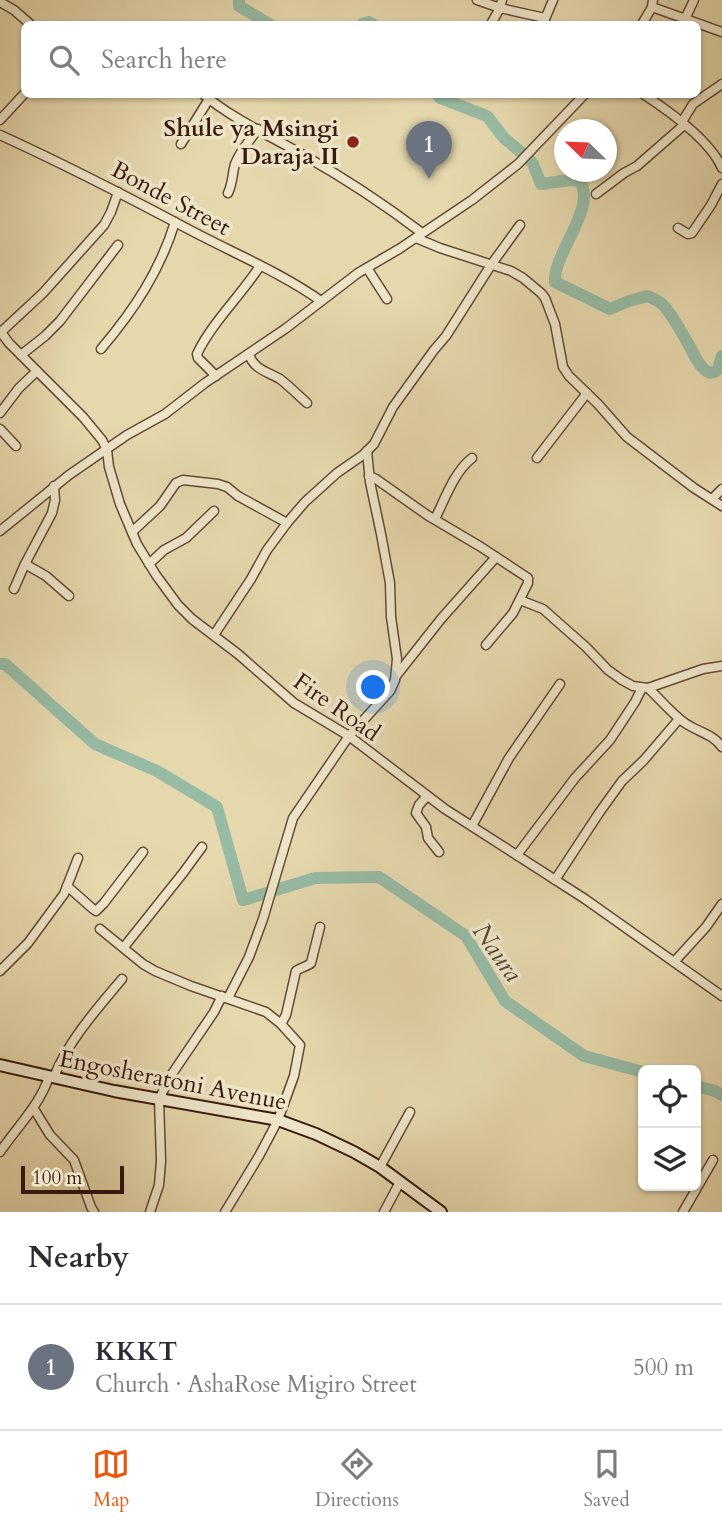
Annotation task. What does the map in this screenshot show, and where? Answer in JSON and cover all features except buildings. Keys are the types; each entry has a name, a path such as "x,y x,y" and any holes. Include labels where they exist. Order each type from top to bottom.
{"street":[{"path":"477,0 501,4 544,21 553,0"},
{"path":"685,19 694,0"},
{"path":"0,2 27,21"},
{"path":"643,21 652,3 691,21"},
{"path":"492,21 501,4"},
{"path":"701,25 722,32"},
{"path":"596,194 637,166 683,123 693,104 722,84"},
{"path":"0,120 21,97"},
{"path":"181,144 205,98"},
{"path":"207,98 370,195 419,236 523,278 545,298 555,324 563,367 569,376 627,437 722,506"},
{"path":"0,531 54,486 128,435 165,414 367,268 472,201 518,164 581,98"},
{"path":"649,98 683,123 716,155 722,168"},
{"path":"228,193 239,156 258,130"},
{"name":"Bonde Street","path":"0,135 118,192 302,288 321,301"},
{"path":"678,228 688,234 692,233 722,184"},
{"path":"0,332 43,293 104,225 118,192"},
{"path":"101,349 153,277 175,222"},
{"path":"214,635 287,523 305,502 374,444 393,407 446,336 520,225"},
{"path":"21,355 61,321 118,244"},
{"path":"216,376 197,354 260,266"},
{"path":"367,268 387,299"},
{"name":"Fire Road","path":"0,332 102,440 107,450 115,490 132,532 149,564 178,605 192,619 294,703 349,736 427,796 555,880 722,996"},
{"path":"249,354 254,365 280,380 307,403"},
{"path":"0,413 19,388 37,371"},
{"path":"537,458 587,393"},
{"path":"0,429 16,446"},
{"path":"367,451 369,476 390,583 396,676"},
{"path":"435,519 458,474 472,458"},
{"path":"369,476 528,578 513,614 486,645"},
{"path":"132,532 160,506 176,483 183,480 227,487 287,523"},
{"path":"14,589 52,513 54,486"},
{"path":"712,499 722,489"},
{"path":"149,564 164,550 186,538 214,511"},
{"path":"150,1212 160,1173 159,1099 172,1074 249,957 293,818 349,736 390,691 396,676 441,619 496,557"},
{"path":"25,564 46,576 69,596"},
{"path":"520,600 543,609 608,670 633,686 645,688 722,666"},
{"path":"472,826 509,758 560,684"},
{"path":"645,688 679,719 714,739 722,747"},
{"path":"517,855 575,778 610,740 645,688"},
{"path":"555,880 622,781 645,760 679,719"},
{"path":"427,796 415,813 439,852"},
{"path":"124,947 202,847"},
{"path":"67,886 96,911 143,852"},
{"path":"0,971 28,943 64,894 78,858"},
{"path":"674,962 706,927 722,904"},
{"path":"281,1024 286,1015 296,971 311,963 320,927"},
{"path":"100,929 155,971 184,984 266,1012 300,1045 294,1076 278,1120 225,1212"},
{"path":"0,1152 34,1109 72,1044 122,979"},
{"name":"Engosheratoni Avenue","path":"0,1065 114,1091 278,1120 328,1139 380,1167 441,1212"},
{"path":"34,1109 50,1135 74,1160 94,1212"},
{"path":"380,1167 410,1112"},
{"path":"683,1212 713,1160"},
{"path":"384,1212 400,1182"}],"waterway":[{"path":"239,0 239,6 264,21"},
{"path":"440,98 487,116 504,138 533,164 541,184 580,181 584,192 583,205 560,258 555,282 610,309 647,296 661,303 669,312 707,372 716,371 722,356"},
{"path":"0,664 5,664 95,744 157,771 217,807 243,900 267,893"},
{"name":"Naura","path":"273,891 315,878 379,877 466,936 505,1001 584,1056 638,1071"},
{"name":"Naura","path":"701,1087 722,1095"}],"place":[{"name":"Shule ya Msingi Daraja II","path":"353,142"},
{"name":"KKKT","path":"429,179"}]}
